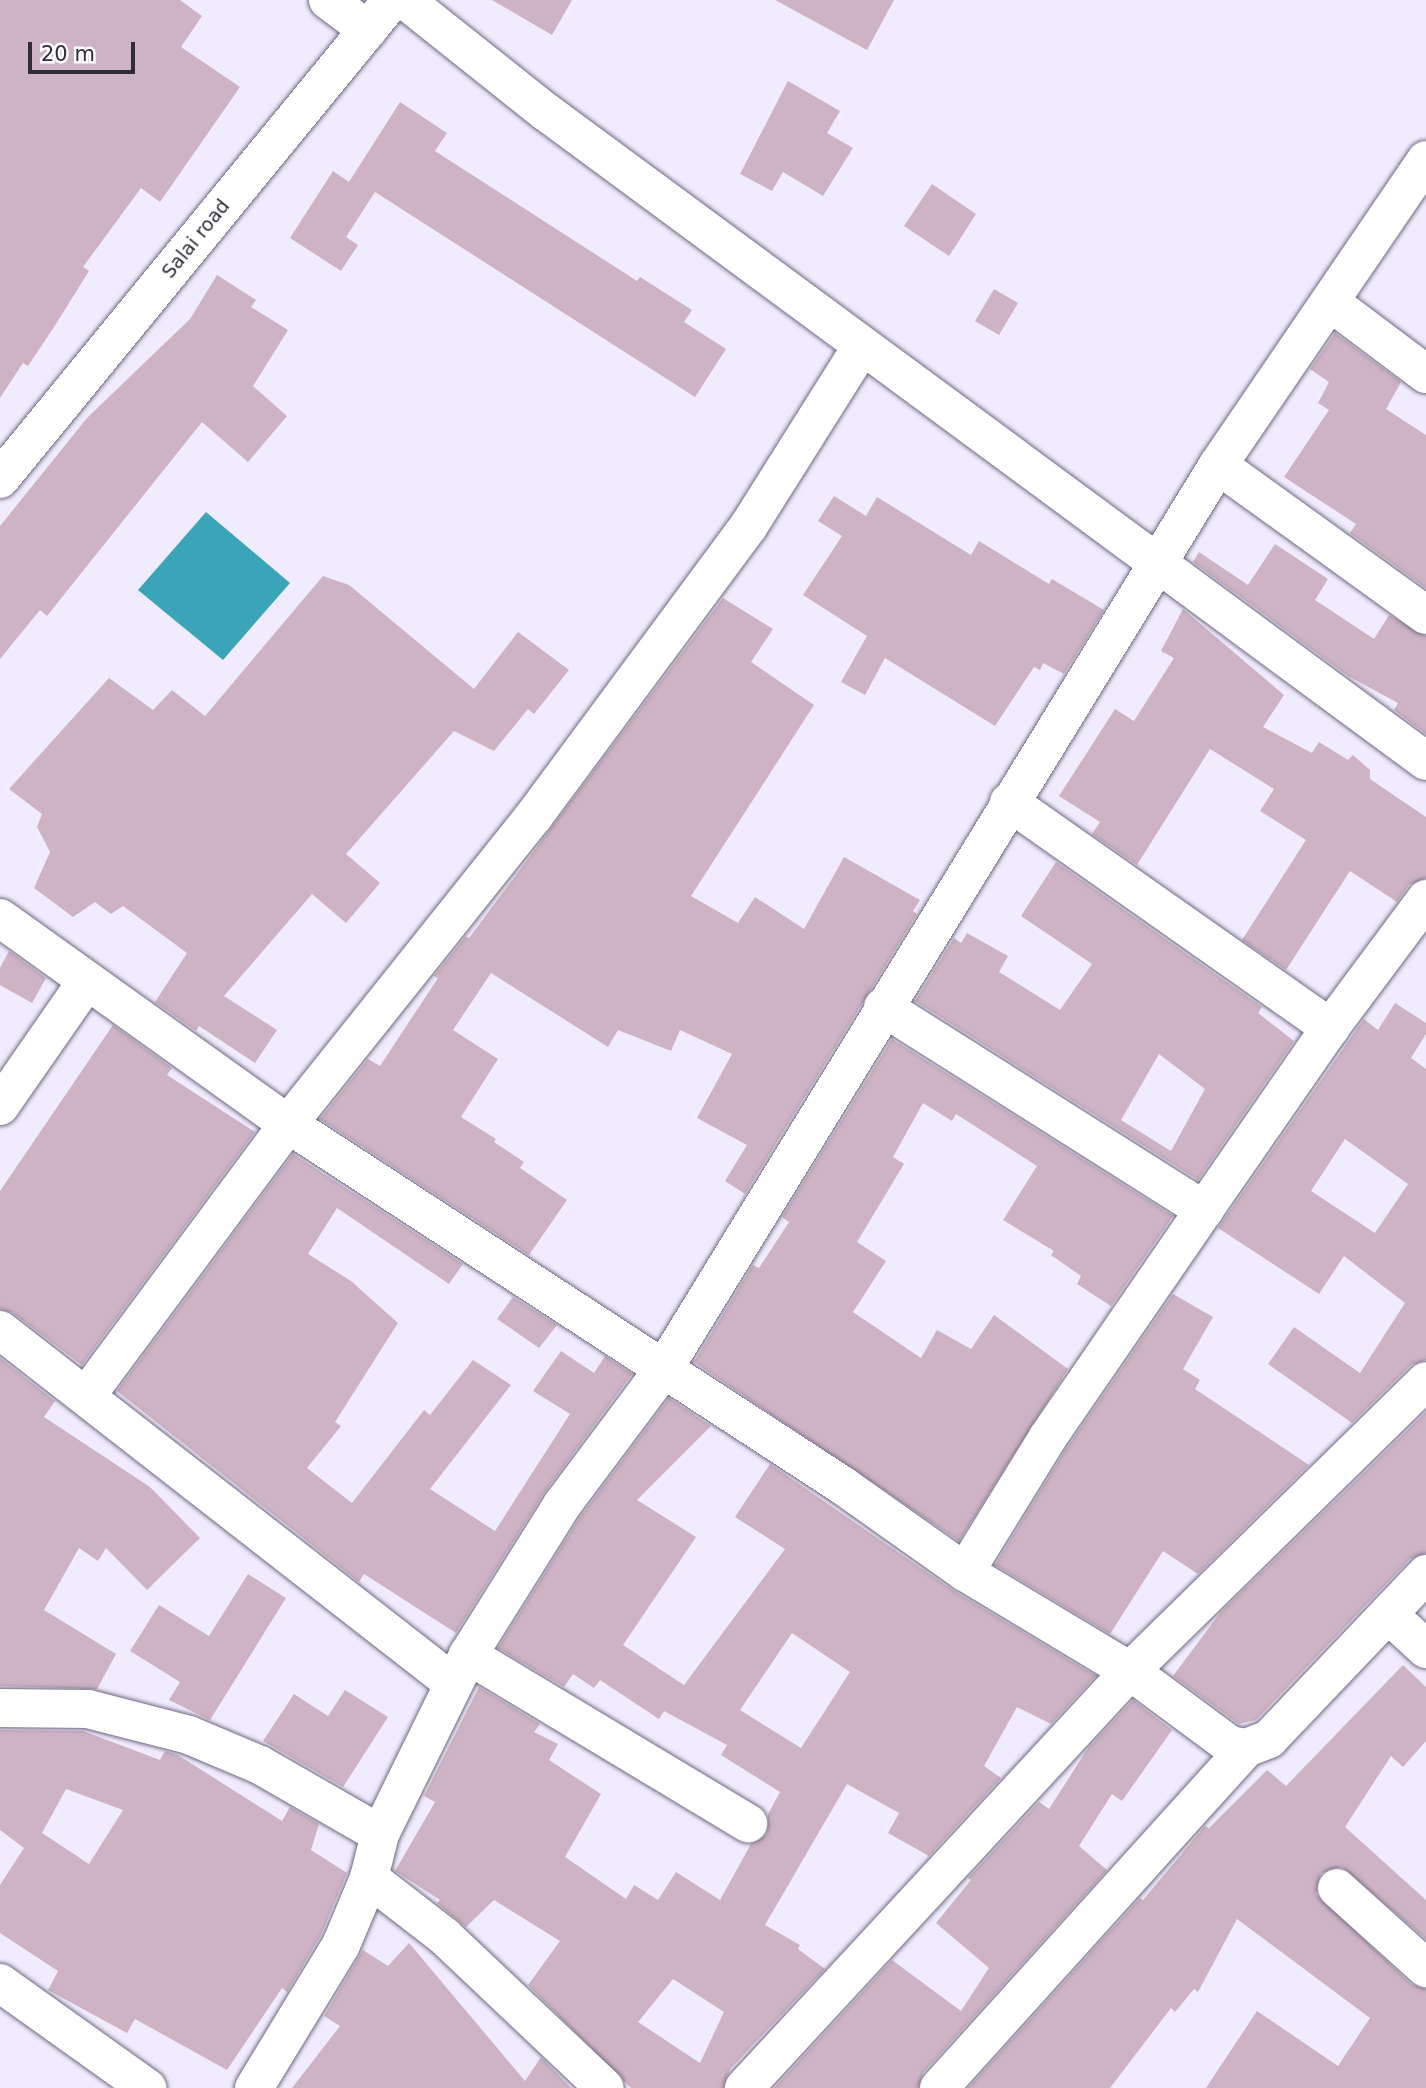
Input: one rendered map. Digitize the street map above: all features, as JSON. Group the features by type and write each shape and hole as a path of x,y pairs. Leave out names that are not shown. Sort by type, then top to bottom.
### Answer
{"street":[{"path":"328,0 368,30"},
{"name":"Salai road","path":"0,479 392,0"},
{"path":"405,0 545,112 1426,761"},
{"path":"254,2088 341,1945 369,1878 380,1835 461,1669 562,1505 663,1370 883,1007 1218,465 1426,160"},
{"path":"1329,302 1426,374"},
{"path":"88,1395 288,1124 534,816 748,527 862,346"},
{"path":"1218,465 1426,615"},
{"path":"1009,803 1330,1028"},
{"path":"965,1572 1048,1437 1330,1028 1426,900"},
{"path":"0,918 288,1124 842,1485 965,1572 1130,1671 1230,1745 1246,1748"},
{"path":"0,1107 87,981"},
{"path":"883,1007 1204,1210"},
{"path":"0,1330 461,1669 747,1824"},
{"path":"748,2087 1130,1671 1426,1381"},
{"path":"939,2088 1246,1748 1269,1739 1426,1574"},
{"path":"1388,1614 1426,1649"},
{"path":"0,1709 88,1709 189,1735 260,1765 380,1835"},
{"path":"369,1878 444,1936 605,2088"},
{"path":"1337,1888 1426,1968"},
{"path":"0,1983 147,2088"}],"water":[{"path":"206,512 290,583 223,660 138,590"}],"building":[{"path":"0,0 180,0 202,16 181,47 240,87 160,202 141,188 83,267 89,271 28,366 23,363 0,398"},
{"path":"492,0 572,0 552,35"},
{"path":"775,0 894,0 867,50"},
{"path":"788,81 840,111 827,133 853,148 823,196 783,172 772,191 740,174"},
{"path":"400,102 447,133 435,151 637,281 640,277 692,310 684,322 726,349 695,397 375,192 346,237 358,245 341,271 290,238 333,171 349,182"},
{"path":"932,184 976,214 949,256 904,226"},
{"path":"217,275 256,300 251,307 288,330 253,386 287,416 248,462 202,422 47,616 40,610 0,659 0,526 87,418 190,319"},
{"path":"994,289 1018,303 999,335 975,321"},
{"path":"1335,333 1401,382 1386,409 1426,435 1426,588 1350,533 1356,524 1284,477 1329,410 1318,403 1329,382 1310,369"},
{"path":"834,496 866,516 877,497 971,555 979,541 1049,584 1052,579 1104,610 1064,674 1043,663 1040,670 1034,667 995,726 885,658 865,695 841,682 867,636 803,595 842,536 818,521"},
{"path":"1275,544 1328,579 1315,600 1374,639 1389,615 1426,636 1426,734 1394,710 1398,703 1348,676 1193,562 1199,552 1248,585"},
{"path":"323,576 349,585 474,689 518,632 569,670 534,714 528,709 494,751 454,731 346,854 380,883 346,923 312,894 224,996 277,1030 255,1063 199,1026 196,1031 155,1002 187,953 123,906 111,914 95,902 73,917 34,888 50,852 37,827 42,814 9,789 109,678 153,710 172,690 205,716"},
{"path":"723,598 773,629 751,662 814,705 691,896 738,923 755,897 804,929 844,857 920,900 913,911 917,914 745,1194 725,1181 747,1145 697,1118 732,1054 680,1030 671,1051 618,1030 608,1047 491,973 453,1030 498,1059 461,1117 496,1139 494,1142 524,1162 520,1168 567,1200 529,1255 320,1119 368,1059 380,1066 438,978 434,976 466,936 469,938"},
{"path":"1183,609 1284,695 1263,727 1312,753 1319,742 1348,760 1353,755 1370,770 1370,779 1426,817 1426,878 1409,885 1397,902 1350,871 1286,970 1242,940 1306,840 1260,811 1274,789 1210,749 1137,865 1092,834 1100,822 1059,796 1115,709 1134,721 1174,658 1161,651"},
{"path":"1056,862 1262,1007 1258,1013 1294,1041 1198,1180 915,1001 954,938 961,943 967,933 1008,956 999,972 1060,1010 1092,964 1021,916","holes":["1159,1054 1205,1089 1171,1151 1121,1120"]},
{"path":"9,951 46,978 32,1003 0,985 0,968"},
{"path":"1395,1003 1426,1023 1426,1034 1411,1058 1426,1069 1426,1360 1411,1365 1352,1423 1268,1364 1294,1327 1360,1373 1405,1303 1344,1256 1319,1294 1218,1228 1364,1019 1378,1030","holes":["1345,1139 1408,1184 1375,1233 1311,1191"]},
{"path":"113,1025 172,1068 167,1075 255,1132 82,1365 13,1313 0,1309 0,1191"},
{"path":"892,1039 1173,1216 1111,1306 1077,1284 1081,1276 1051,1255 1054,1251 1003,1220 1037,1166 956,1114 952,1121 923,1103 893,1157 904,1164 857,1242 886,1261 853,1312 921,1358 937,1330 971,1349 994,1315 1068,1369 959,1541 694,1362 753,1265 759,1268 789,1222 782,1217"},
{"path":"293,1154 463,1264 449,1284 337,1208 308,1254 351,1281 398,1323 335,1422 341,1426 307,1468 352,1503 424,1410 430,1415 473,1360 511,1385 430,1489 495,1531 570,1414 533,1391 561,1351 594,1373 605,1356 632,1374 544,1493 456,1633 364,1574 359,1582 117,1391"},
{"path":"1173,1294 1213,1317 1183,1369 1200,1380 1195,1389 1309,1465 1198,1574 1163,1551 1110,1634 995,1565 1066,1449"},
{"path":"513,1297 557,1325 539,1348 497,1319"},
{"path":"0,1358 55,1401 44,1417 150,1487 200,1538 147,1590 106,1548 98,1561 79,1548 44,1610 116,1654 97,1689 0,1686"},
{"path":"669,1398 711,1426 637,1500 696,1537 623,1645 684,1685 785,1549 735,1517 770,1464 954,1591 1096,1676 1051,1724 1017,1707 984,1766 1001,1778 929,1856 888,1833 899,1813 847,1784 765,1925 800,1945 798,1949 825,1969 730,2069 723,2088 631,2088 528,1985 560,1941 494,1900 466,1927 437,1903 440,1900 395,1871 435,1802 424,1796 479,1687 540,1724 534,1732 558,1744 549,1760 601,1794 565,1857 626,1899 634,1885 658,1900 676,1872 720,1900 751,1844 767,1834 768,1814 780,1792 721,1755 727,1745 664,1711 659,1719 600,1680 594,1688 573,1674 564,1687 498,1648 580,1517","holes":["792,1633 850,1672 801,1748 740,1710","673,1979 724,2012 700,2063 638,2022"]},
{"path":"1426,1412 1426,1553 1410,1559 1256,1720 1239,1724 1173,1676 1220,1613"},
{"path":"248,1574 286,1598 210,1720 169,1700 180,1682 130,1651 159,1605 209,1636"},
{"path":"1403,1665 1426,1687 1426,1741 1403,1767 1391,1756 1345,1827 1426,1900 1426,1939 1342,1867 1321,1873 1316,1894 1411,1984 1426,1989 1426,2088 1206,2088 1257,2011 1338,2066 1370,2018 1237,1919 1198,1992 1194,1989 1175,2012 1171,2008 1110,2088 968,2088 1140,1898 1143,1900 1205,1826 1209,1828 1267,1770 1286,1786"},
{"path":"345,1690 388,1717 343,1787 263,1741 294,1694 328,1716"},
{"path":"1133,1700 1172,1730 1122,1801 1112,1794 1079,1846 1107,1870 923,2073 918,2088 774,2088 892,1960 961,2011 989,1968 936,1923 971,1880 968,1878 1039,1802 1049,1809 1088,1748"},
{"path":"0,1730 83,1731 160,1760 165,1751 178,1755 282,1821 290,1807 319,1824 311,1850 347,1873 321,1935 287,1992 282,1988 227,2070 135,2019 127,2033 48,1990 58,1971 0,1933 0,1885 24,1848 0,1830","holes":["66,1789 123,1810 89,1864 42,1833"]},
{"path":"409,1943 525,2081 541,2057 571,2088 292,2088 340,2026 324,2016 363,1950 388,1966"}]}
